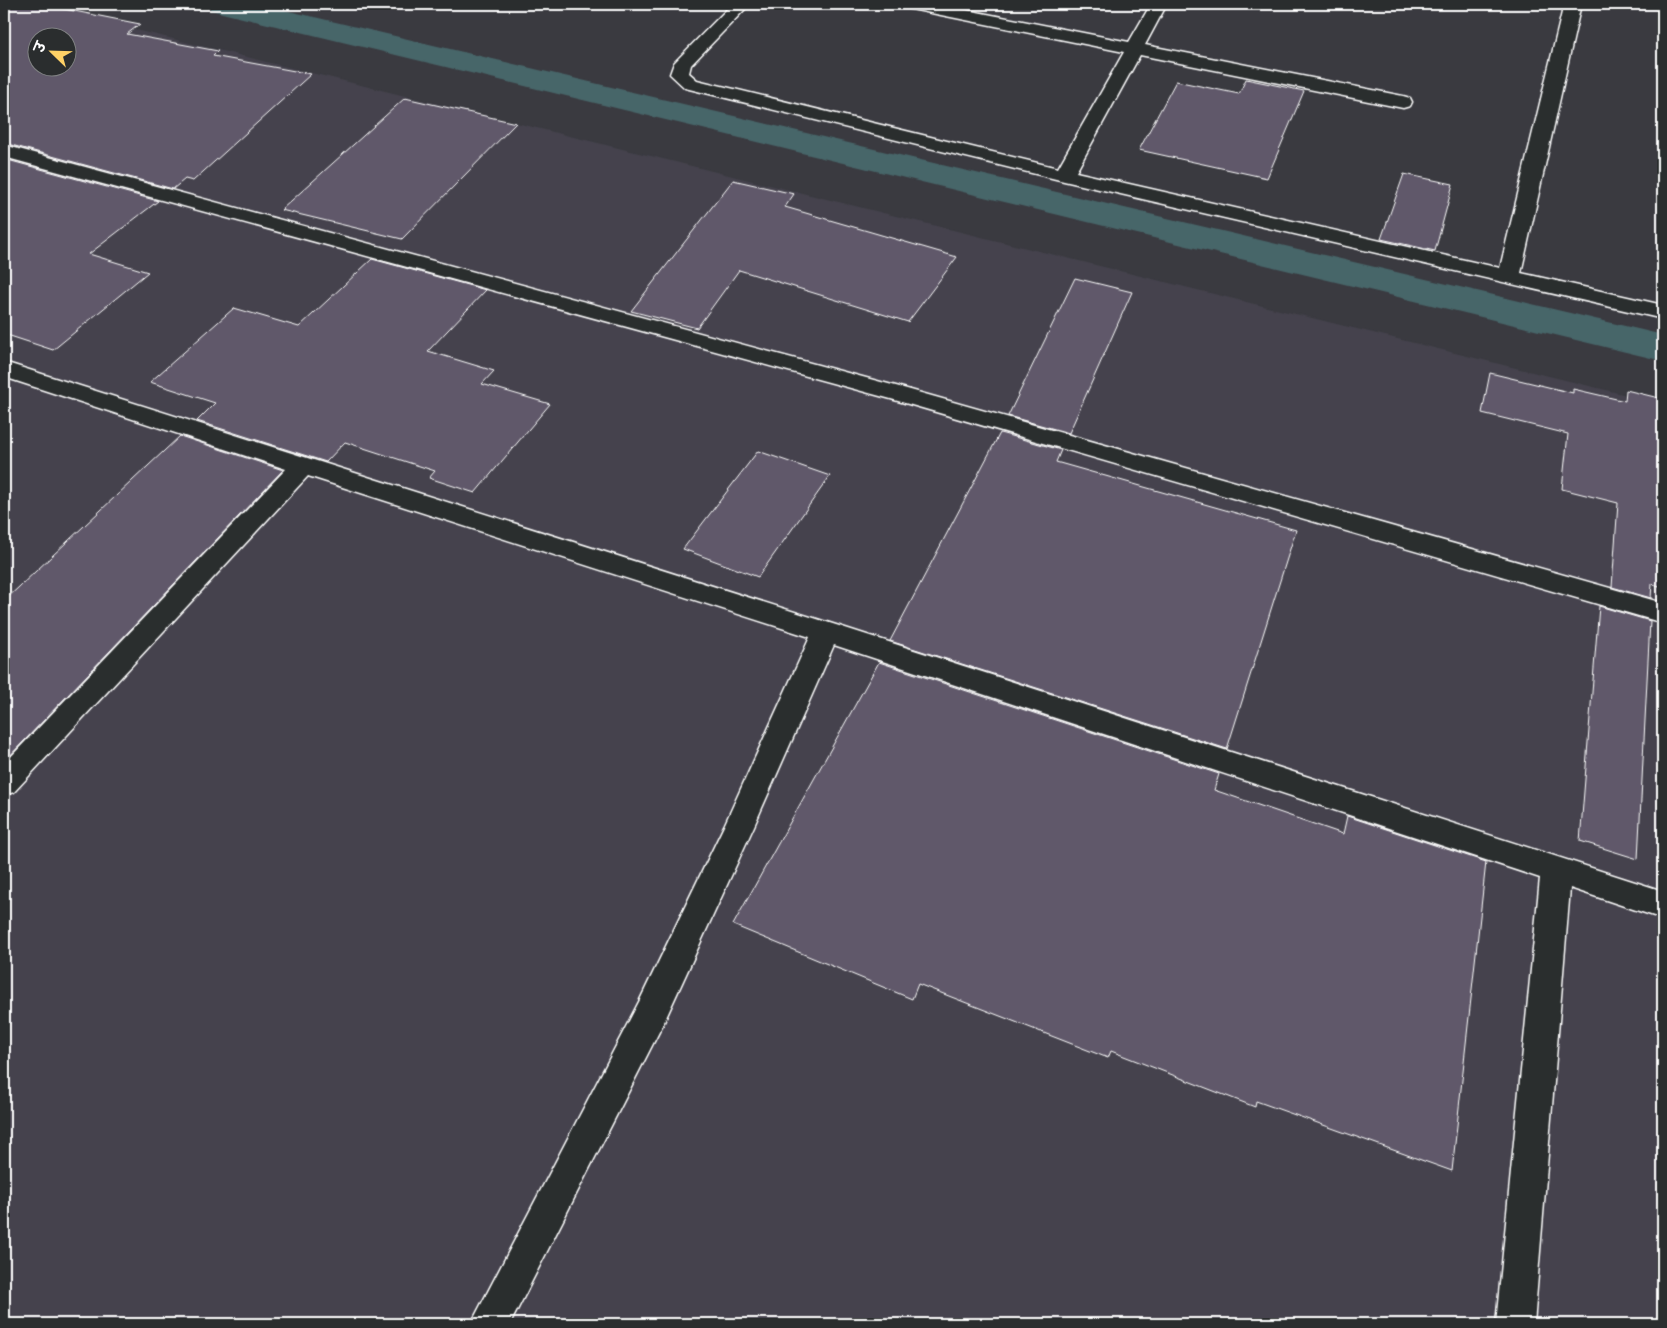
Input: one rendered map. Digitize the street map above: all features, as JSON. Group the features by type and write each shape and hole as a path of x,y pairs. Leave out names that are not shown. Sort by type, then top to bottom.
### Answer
{"street":[{"path":"742,4 683,63 679,74 691,84 1064,174 1663,312"},
{"path":"911,4 1404,102"},
{"path":"981,19 992,4"},
{"path":"1064,174 1159,4"},
{"path":"1508,277 1573,4"},
{"path":"4,151 899,394 1663,613"},
{"path":"4,369 85,397 826,632 1663,905"},
{"path":"4,783 304,465"},
{"path":"490,1324 652,1012 739,826 826,632"},
{"path":"1514,1324 1556,870"}],"shaded area":[{"path":"4,4 30,4 1663,404 1663,1324 4,1324"}],"building":[{"path":"4,4 39,4 140,24 127,34 218,51 213,56 311,74 193,181 185,179 173,189 4,143"},
{"path":"1246,79 1304,91 1267,178 1139,150 1176,81 1239,94"},
{"path":"405,98 516,123 402,239 281,210"},
{"path":"4,159 158,201 89,254 148,272 53,350 4,334"},
{"path":"1404,174 1453,184 1435,251 1381,239"},
{"path":"733,180 794,194 785,207 957,257 908,322 739,270 697,328 631,311"},
{"path":"372,259 486,290 428,351 494,371 482,384 550,404 475,493 429,478 435,471 345,442 326,462 197,421 215,403 150,382 234,308 299,327"},
{"path":"1075,278 1132,292 1069,433 1008,416"},
{"path":"1490,373 1573,393 1573,389 1625,401 1626,390 1663,399 1663,587 1652,584 1651,598 1612,587 1618,503 1562,489 1568,434 1482,413"},
{"path":"1000,433 1061,450 1056,462 1296,530 1227,749 890,641"},
{"path":"180,436 283,470 4,762 4,601"},
{"path":"758,451 830,476 758,577 683,549"},
{"path":"1599,606 1650,621 1638,859 1580,841"},
{"path":"879,662 1219,774 1214,790 1343,834 1347,816 1486,862 1452,1171 1256,1101 1255,1107 1111,1051 1108,1058 918,984 912,999 733,925"}],"waterway":[{"path":"222,4 1663,348"}]}
